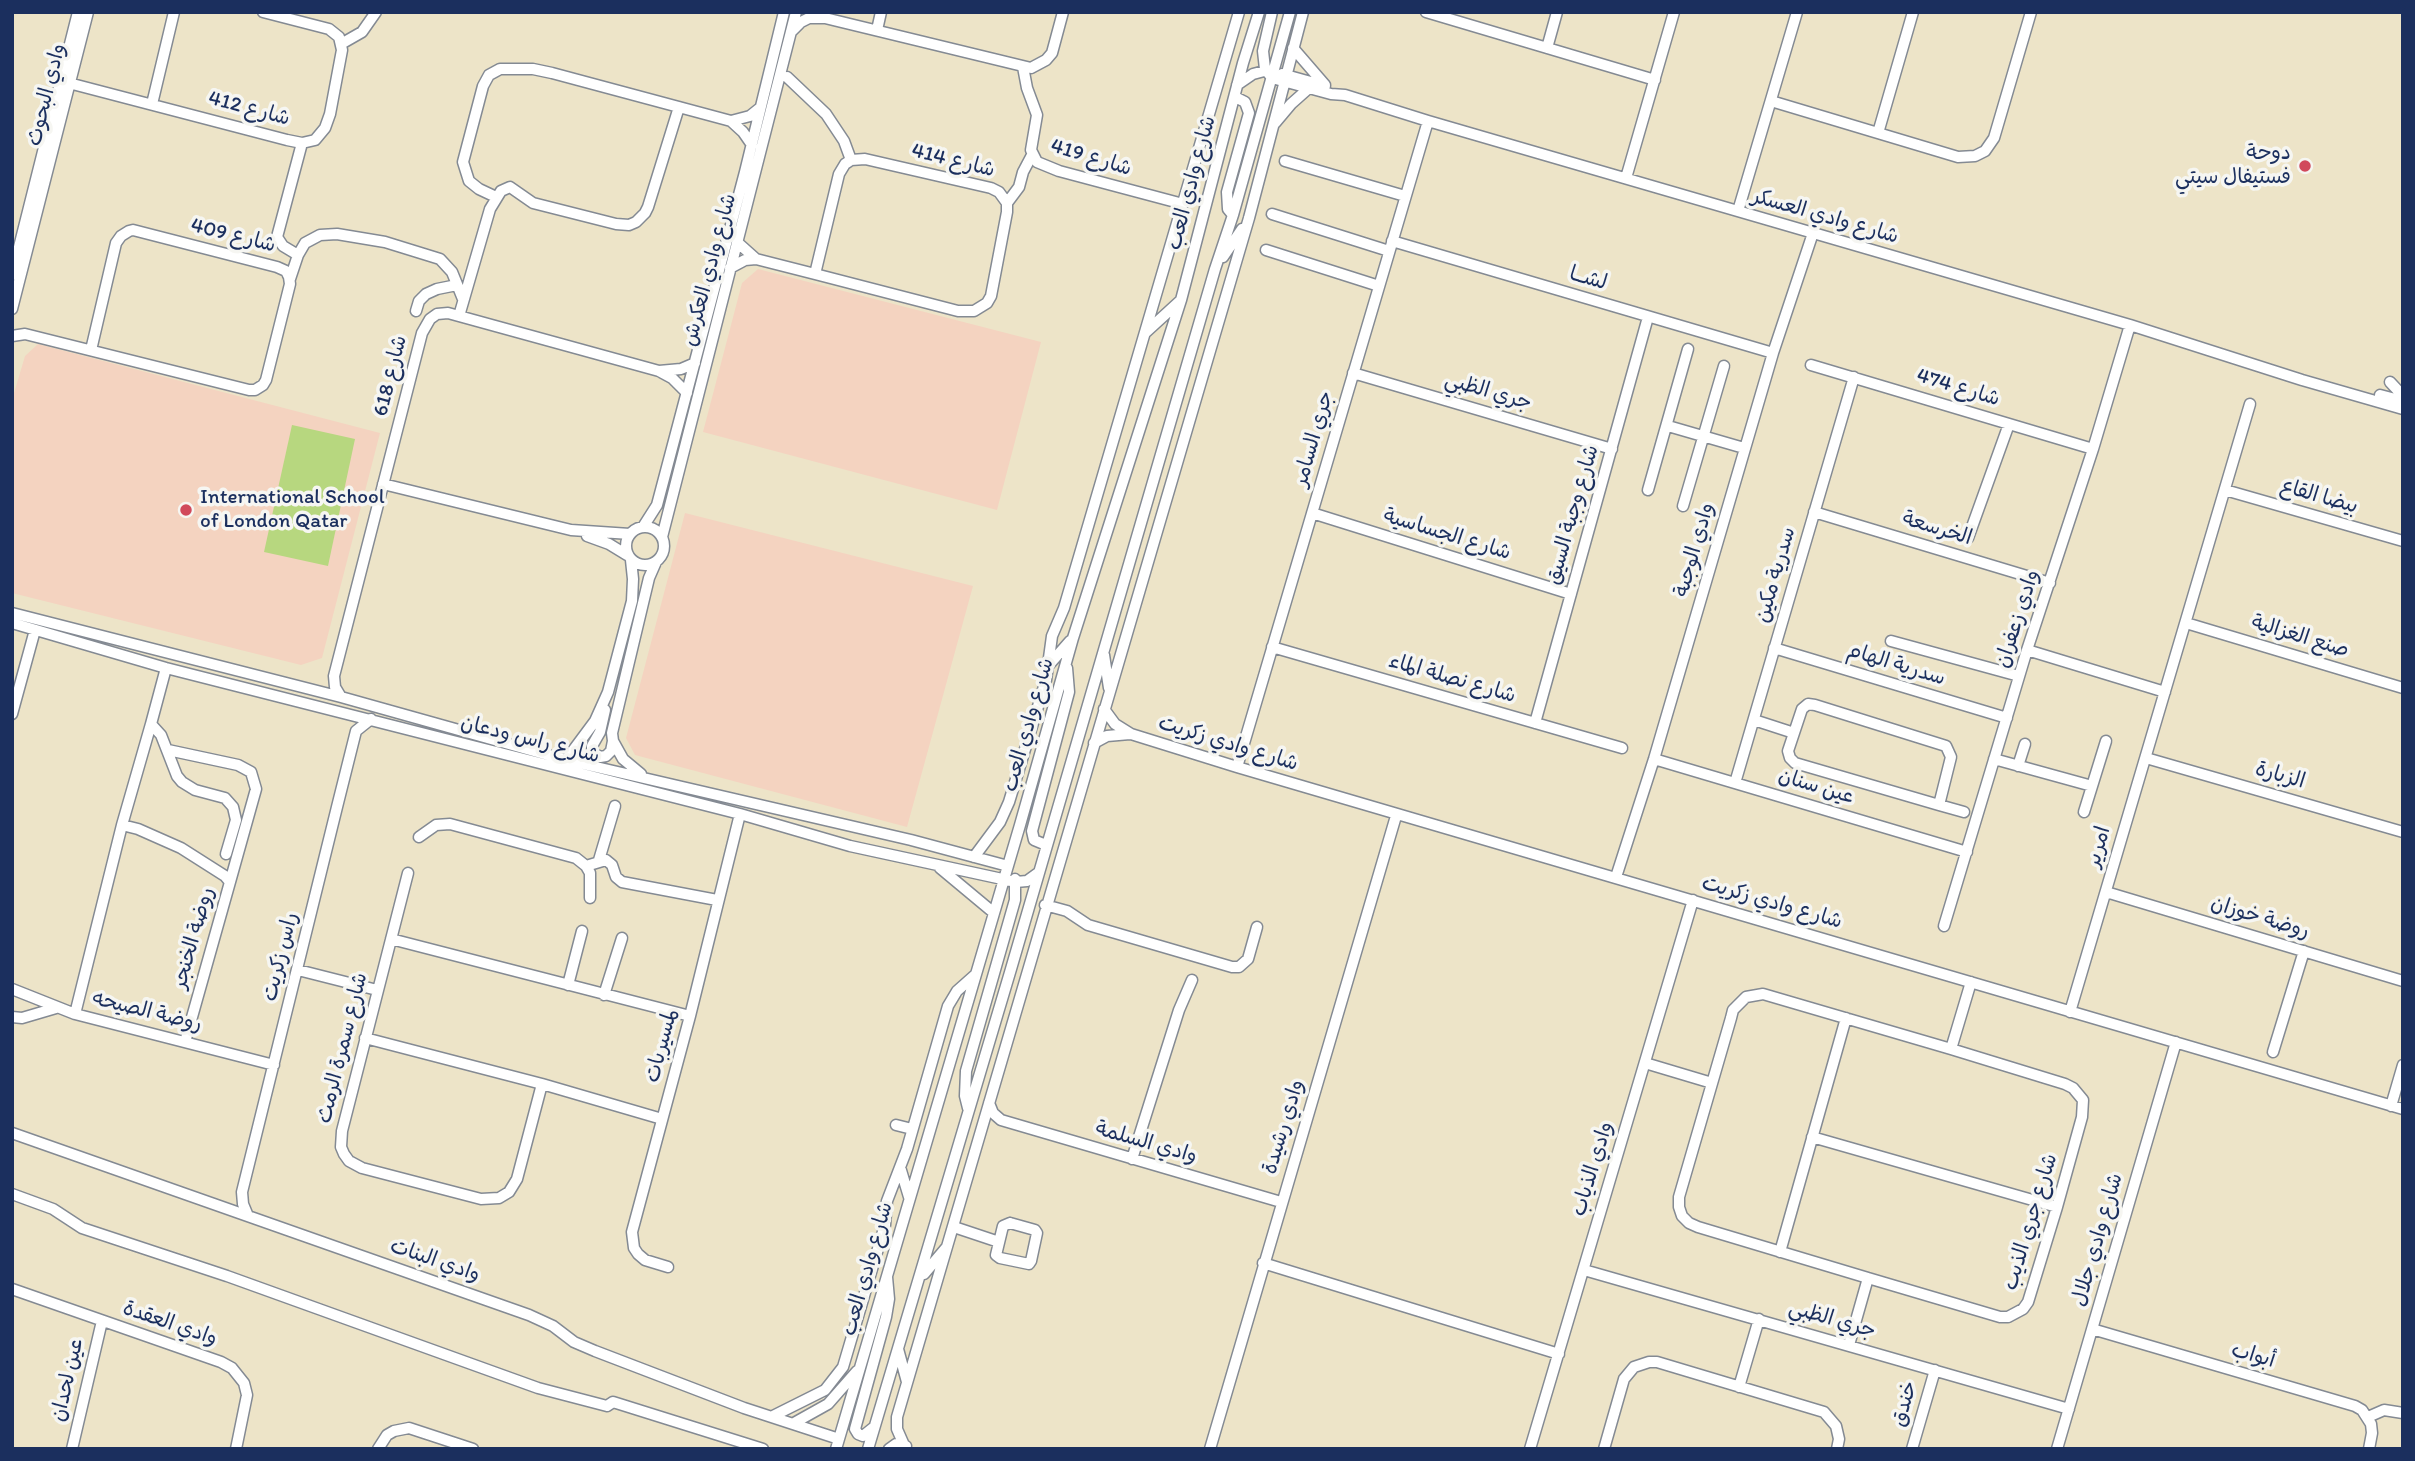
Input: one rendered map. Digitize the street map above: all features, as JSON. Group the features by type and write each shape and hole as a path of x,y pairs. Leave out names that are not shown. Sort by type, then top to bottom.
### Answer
{"street":[{"name":"وادي البحوث","path":"65,82 78,12"},
{"name":"وادي البحوث","path":"12,309 17,264 65,82 88,12"},
{"path":"152,104 174,12"},
{"path":"264,12 329,29 339,37 341,44 362,32 376,12"},
{"name":"شارع وادي العكرش","path":"643,527 657,505 752,145 784,12"},
{"name":"شارع وادي العكرش","path":"662,537 796,12"},
{"path":"820,12 833,20"},
{"path":"877,30 881,12"},
{"path":"790,34 808,18 833,20 1023,68 1039,65 1052,53 1063,12"},
{"name":"شارع وادي العب","path":"974,857 1000,822 1012,792 1046,680 1052,636 1064,608 1239,12"},
{"name":"شارع وادي العب","path":"840,1446 887,1273 1073,638 1181,300 1237,85 1259,12"},
{"path":"1270,73 1264,42 1272,12"},
{"path":"868,1449 1233,215 1270,73 1290,12"},
{"path":"906,1447 898,1435 896,1423 1045,905 1249,218 1303,12"},
{"path":"1547,48 1557,12"},
{"path":"1626,178 1674,12"},
{"path":"1738,211 1797,12"},
{"path":"1878,133 1913,12"},
{"path":"1771,101 1958,157 1975,156 1985,150 1994,138 2031,12"},
{"path":"1432,13 1654,80"},
{"name":"شارع 412","path":"65,82 302,143 315,140 325,128 330,114 341,44"},
{"path":"1293,48 1325,86"},
{"name":"شارع 419","path":"1023,68 1037,115 1032,155 1041,165 1183,204"},
{"path":"496,197 473,185 464,169 483,86 489,75 500,69 533,69 731,121 752,145"},
{"path":"1237,85 1253,74 1270,73"},
{"name":"شارع وادي العسكر","path":"1270,73 1309,88 1345,95 2130,325 2403,409"},
{"path":"787,78 826,114 844,141 851,160 839,174 815,274"},
{"name":"شارع وادي العسكر","path":"1285,78 1325,86 1345,95"},
{"path":"1271,129 1291,104 1309,88"},
{"path":"1233,215 1228,209 1227,191 1249,113 1245,102 1235,97"},
{"path":"458,316 490,209 501,191 510,187 533,203 622,226 636,222 648,207 679,107"},
{"path":"731,121 750,116 761,108"},
{"name":"جري السامر","path":"1237,767 1428,121"},
{"path":"298,254 282,246 277,237 302,143"},
{"path":"1007,203 1019,187 1032,155"},
{"name":"شارع 414","path":"737,242 756,259 958,311 981,308 991,296 1007,212 1007,203 999,192 865,159 851,160"},
{"path":"1285,161 1405,196"},
{"name":"لشــا","path":"1272,214 1773,353"},
{"path":"1215,270 1249,218"},
{"name":"شارع 409","path":"12,335 24,334 249,390 258,389 266,380 290,279 286,271 280,268 129,231 116,243 92,350"},
{"name":"وادي الوجبة","path":"1616,877 1654,759 1773,353 1813,233"},
{"path":"290,279 298,254 312,238 328,234 385,242 440,259 449,267 463,300"},
{"path":"1266,250 1379,285"},
{"path":"730,268 756,259"},
{"path":"416,311 426,294 457,285"},
{"path":"1145,333 1181,300"},
{"name":"شارع 618","path":"334,676 424,328 437,314 448,313 659,371 687,393"},
{"name":"شارع وجبة السيق","path":"1535,723 1648,317"},
{"path":"13,323 24,334"},
{"name":"وادي زعفران","path":"1944,926 2026,650 2093,449 2130,325"},
{"path":"1648,489 1688,349"},
{"name":"شارع 618","path":"659,371 681,369 695,362"},
{"name":"شارع 474","path":"1811,365 2093,449"},
{"path":"1683,506 1724,366"},
{"name":"جري الظبي","path":"1353,373 1612,449"},
{"name":"شارع وادي العسكر","path":"2294,376 2403,401"},
{"name":"سدرية مكين","path":"1735,783 1854,377"},
{"path":"2390,382 2403,396"},
{"name":"امرير","path":"2070,1012 2250,404"},
{"path":"1968,538 2009,424"},
{"path":"1668,426 1744,448"},
{"path":"383,484 571,530 609,544 646,565 656,562"},
{"name":"بيضا القاع","path":"2225,490 2403,541"},
{"name":"الخرسعة","path":"1814,512 2050,583"},
{"name":"شارع الجساسية","path":"1312,513 1571,594"},
{"path":"571,530 630,534 643,527 654,530 662,537 664,548 649,578 613,722 611,751 606,756 597,756 592,746 600,732 632,601 633,579 626,543 630,534"},
{"name":"شارع راس ودعان","path":"12,613 319,691 566,760 911,840 1008,866"},
{"name":"شارع راس ودعان","path":"12,623 166,668 740,814 828,840 1016,882"},
{"name":"صنع الغزالية","path":"2186,623 2403,688"},
{"path":"12,713 35,630"},
{"path":"1048,666 1073,638"},
{"path":"1891,640 2019,676"},
{"name":"شارع نصلة الماء","path":"1272,647 1622,748"},
{"name":"سدرية الهام","path":"1774,648 2007,718"},
{"path":"2026,650 2165,692"},
{"path":"1103,652 1110,692"},
{"path":"1046,845 1034,840 1032,831 1069,692 1066,664"},
{"path":"75,1014 122,825 166,668"},
{"path":"319,691 327,686 334,676"},
{"path":"334,676 335,687 341,697"},
{"path":"566,760 595,721 608,692"},
{"path":"1939,805 1951,757 1949,749 1943,744 1811,704 1802,709 1789,754 1795,763 1939,805 1964,812"},
{"name":"شارع وادي زكريت","path":"1104,709 1115,724 1131,734 1396,816 1616,877 2403,1109"},
{"path":"348,713 356,731 371,719"},
{"path":"1754,720 1794,733"},
{"path":"151,724 161,735 177,776 182,782 195,790 225,798 233,807 236,820 226,854"},
{"name":"راس زكريت","path":"248,1216 242,1192 356,731"},
{"name":"شارع وادي زكريت","path":"1094,743 1115,734 1131,734"},
{"path":"613,741 629,765 651,780"},
{"path":"2084,811 2106,741"},
{"path":"2018,766 2025,744"},
{"path":"168,750 238,765 251,772 256,789 230,883"},
{"path":"1063,788 1090,757"},
{"name":"الزبارة","path":"2146,758 2403,832"},
{"name":"عين سنان","path":"1654,759 1967,852"},
{"path":"1994,759 2092,786"},
{"path":"1012,792 1020,825"},
{"path":"599,860 615,806"},
{"name":"لمسيربات","path":"668,1267 645,1260 638,1254 632,1240 740,814"},
{"name":"وادي رشيدة","path":"1210,1449 1396,816"},
{"path":"419,837 436,825 450,824 569,856 586,866 592,880 590,898"},
{"name":"روضة الخنجر","path":"122,825 181,848 225,876 230,883 185,1042"},
{"path":"586,866 599,860 609,862 616,877 622,882 717,900"},
{"path":"934,864 965,886 994,913"},
{"path":"968,1109 965,1096 966,1071 1015,900 1016,882 1008,866"},
{"name":"شارع سمرة الرمث","path":"408,873 340,1139 344,1154 362,1168 481,1199 499,1198 515,1184 542,1084"},
{"path":"1016,882 1027,881 1038,873"},
{"name":"روضة خوزان","path":"2106,892 2403,981"},
{"name":"وادي الذياب","path":"1530,1449 1693,900"},
{"path":"1045,905 1067,911 1088,925 1232,967 1239,967 1248,959 1257,927"},
{"path":"568,985 582,931"},
{"path":"604,995 622,938"},
{"path":"391,940 690,1016"},
{"path":"2273,1052 2304,951"},
{"path":"1011,969 1019,996"},
{"path":"298,970 377,990"},
{"path":"773,1416 825,1390 843,1367 884,1225 887,1201 951,1000 957,990 975,974"},
{"path":"1132,1158 1179,1010 1192,980"},
{"path":"1645,1063 1712,1083 1733,1010 1746,998 1763,994 1951,1049 1971,982"},
{"name":"روضة الصيحه","path":"12,989 75,1014 274,1065"},
{"path":"12,1017 22,1018 57,1008"},
{"path":"1780,1252 1846,1018"},
{"path":"365,1038 542,1084 662,1119"},
{"name":"شارع وادي جلال","path":"2057,1449 2176,1042"},
{"name":"شارع جري الذيب","path":"1712,1083 1679,1197 1682,1216 1689,1223 2000,1317 2016,1314 2028,1302 2084,1109 2079,1093 2065,1084 1951,1049"},
{"path":"2391,1106 2403,1065"},
{"path":"981,1130 1001,1120 993,1113 989,1103"},
{"name":"وادي السلمة","path":"1001,1120 1281,1202"},
{"path":"895,1125 912,1129"},
{"name":"وادي البنات","path":"12,1133 529,1315 595,1351 744,1408 794,1423 840,1446"},
{"path":"1812,1137 2057,1207"},
{"path":"900,1167 909,1198"},
{"path":"223,1207 242,1192"},
{"path":"12,1194 53,1209 82,1228 227,1276 538,1388 607,1406 613,1402 763,1449"},
{"path":"1008,1223 1035,1230 1038,1235 1031,1261 1027,1265 998,1257 996,1253 999,1241 1003,1226 1008,1223"},
{"path":"954,1227 999,1241"},
{"path":"919,1280 947,1247"},
{"path":"1263,1263 1559,1354"},
{"name":"جري الظبي","path":"1584,1270 2069,1409"},
{"path":"875,1425 866,1435 856,1432 855,1426 886,1317 889,1290 887,1273"},
{"path":"1849,1345 1868,1278"},
{"name":"وادي العقدة","path":"12,1289 221,1362 237,1373 244,1383 247,1395 236,1449"},
{"path":"1739,1387 1759,1320"},
{"name":"عين لحدان","path":"72,1449 102,1321"},
{"name":"أبواب","path":"2092,1329 2347,1404 2362,1410 2368,1417"},
{"path":"898,1348 908,1382"},
{"path":"1604,1449 1624,1379 1634,1367 1642,1363 1657,1362 1824,1412 1836,1426 1839,1439 1837,1449"},
{"path":"794,1423 828,1404 860,1368"},
{"name":"خندق","path":"1912,1449 1935,1370"},
{"path":"2369,1449 2372,1433 2368,1417 2384,1410 2403,1413"},
{"path":"378,1449 394,1431 409,1428 473,1449"},
{"path":"889,1449 896,1444 906,1447"}],"shaded area":[{"path":"758,269 1041,342 997,510 703,432 742,283"},
{"name":"International School of London Qatar","path":"38,344 380,433 322,658 301,665 12,593 12,400 25,356"},
{"path":"685,513 973,586 907,827 635,755 626,738"}],"green space":[{"path":"292,425 355,439 328,566 264,552"}],"place":[{"name":"دوحة فستيفال سيتي","path":"2305,166"},
{"name":"International School of London Qatar","path":"186,510"}]}
